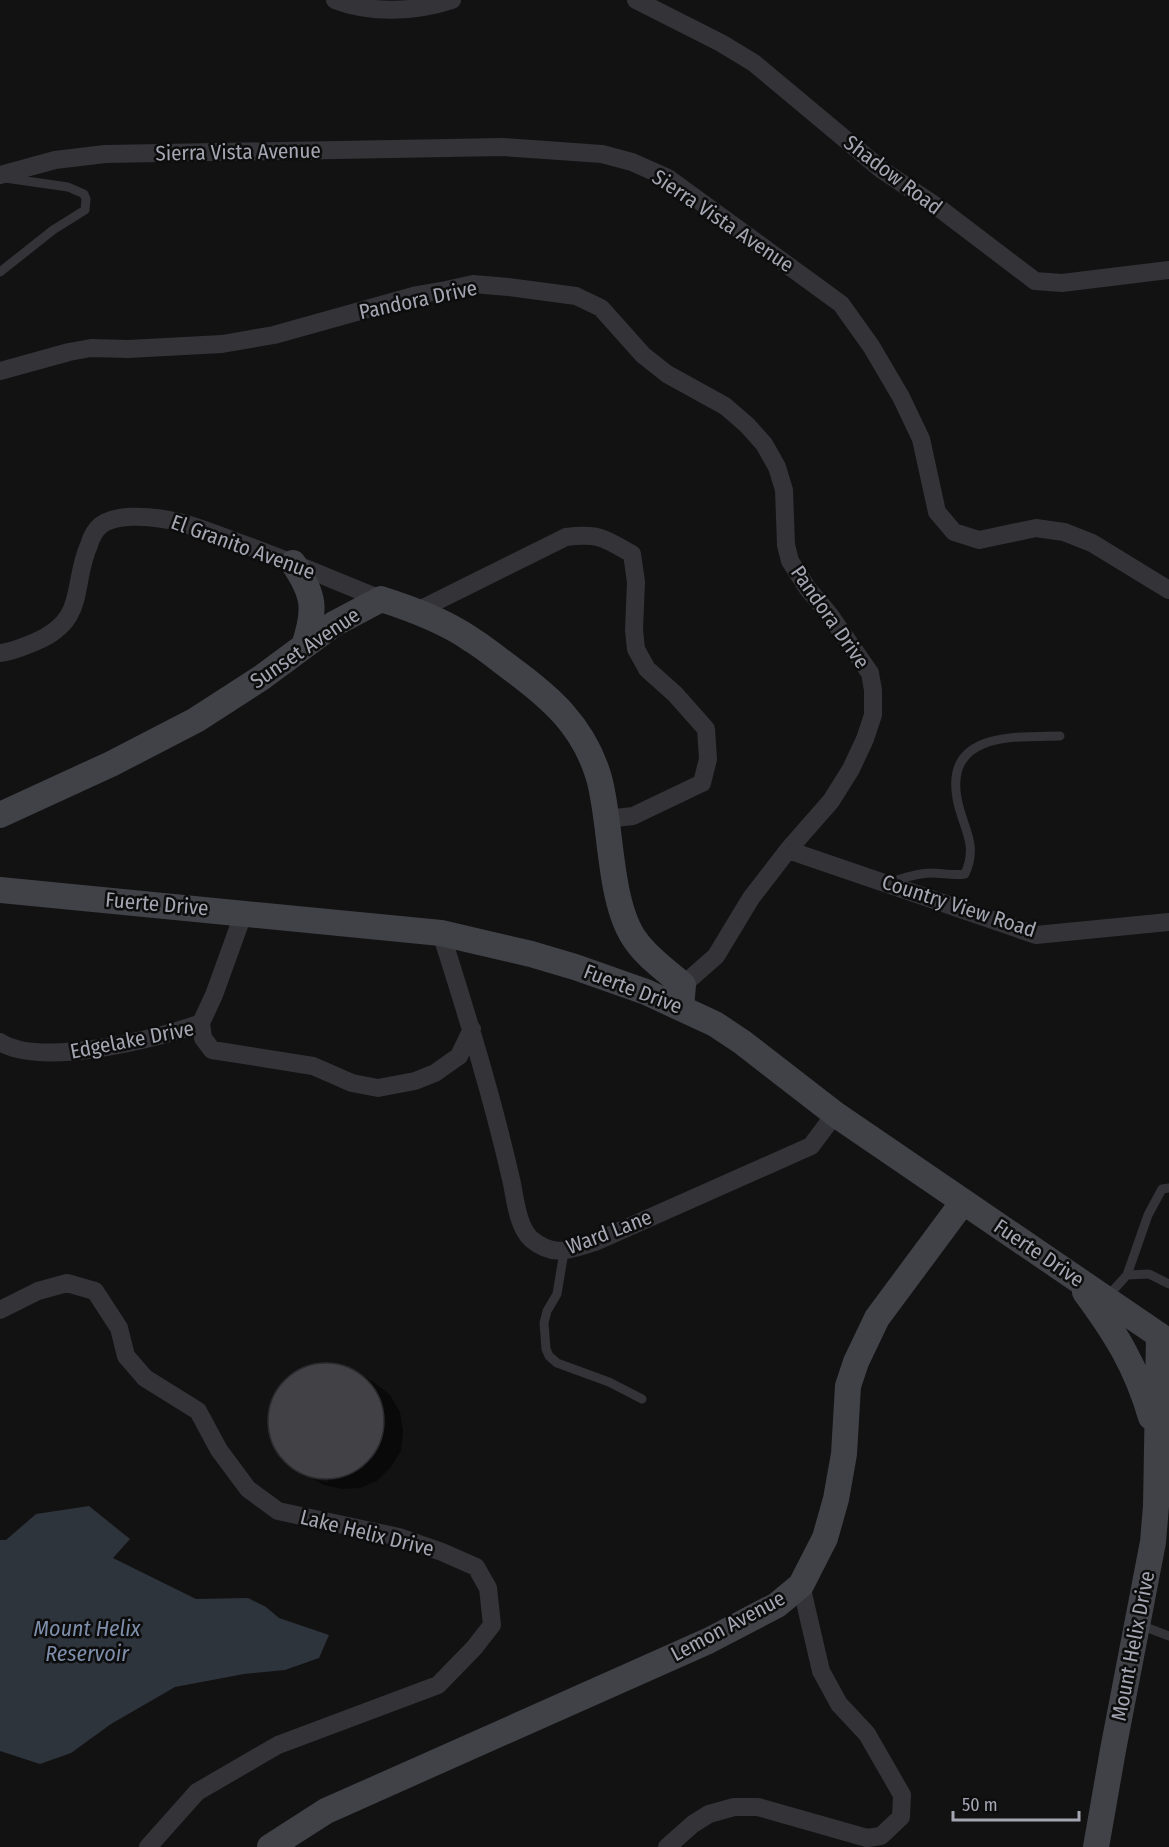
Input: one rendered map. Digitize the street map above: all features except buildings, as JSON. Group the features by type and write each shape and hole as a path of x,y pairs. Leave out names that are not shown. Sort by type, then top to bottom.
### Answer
{"main road":[{"path":"293,563 305,581 312,599 312,623 304,646"},
{"name":"Sunset Avenue","path":"0,815 111,764 196,720 261,678 334,624 381,599 417,611 471,639 532,683 560,708 577,731 590,755 604,797 617,887 625,920 636,941 682,996"},
{"name":"Fuerte Drive","path":"0,890 441,933 509,948 682,996 715,1024 742,1042 835,1114 1164,1339"},
{"name":"Lemon Avenue","path":"270,1847 326,1811 708,1641 777,1605 801,1585 825,1538 836,1498 844,1454 848,1386 856,1362 877,1318 963,1202"},
{"path":"1074,1277 1116,1335 1133,1366 1157,1438"},
{"name":"Mount Helix Drive","path":"1096,1847 1138,1620 1158,1529 1157,1438 1164,1339"},
{"path":"1157,1438 1169,1408"}],"street":[{"path":"335,0 370,9 408,10 452,0"},
{"name":"Shadow Road","path":"636,0 721,43 754,63 882,170 939,208 1035,281 1062,283 1169,270"},
{"name":"Sierra Vista Avenue","path":"0,176 55,160 117,154 503,147 602,154 632,162 668,178 841,304 871,346 901,396 921,439 937,512 954,532 979,540 1036,528 1064,532 1092,543 1169,590"},
{"name":"Pandora Drive","path":"0,371 91,348 232,342 295,329 417,295 473,284 576,296 601,308 643,355 667,374 725,406 747,425 764,444 777,467 784,490 786,544 790,561 870,673 873,715 866,739 831,801 788,850 752,898 716,956 682,996"},
{"name":"El Granito Avenue","path":"0,653 41,640 54,632 74,608 85,553 93,535 101,525 133,517 147,517 191,525 381,599"},
{"path":"417,611 566,537 587,534 602,537 632,554 636,582 634,630 636,649 647,669 675,694 706,729 708,759 702,783 633,816 606,819"},
{"name":"Country View Road","path":"788,850 1036,934 1169,922"},
{"path":"201,1023 214,995 244,912"},
{"name":"Ward Lane","path":"441,933 497,1117 521,1221 530,1238 553,1252 564,1252 595,1242 811,1146 835,1114"},
{"name":"Edgelake Drive","path":"0,1042 37,1052 57,1054 135,1042 201,1023 203,1038 212,1050 313,1066 352,1083 378,1088 415,1081 435,1073 459,1056 472,1029"},
{"name":"Lake Helix Drive","path":"0,1310 38,1292 67,1283 95,1291 119,1328 126,1356 146,1378 198,1411 219,1450 248,1489 278,1511 399,1537 442,1552 476,1567 488,1588 492,1625 474,1648 438,1685 278,1745 197,1792 148,1847"},
{"path":"667,1847 693,1824 709,1814 734,1807 758,1808 867,1838 881,1836 901,1817 902,1795 867,1734 838,1704 821,1671 801,1585"}],"lane":[{"path":"0,176 68,187 84,194 86,199 85,210 53,230 0,272"},
{"path":"889,883 914,875 930,873 953,876 965,874 970,863 972,845 957,798 956,782 959,767 968,753 979,745 1004,737 1060,736"},
{"path":"1105,1298 1127,1275 1148,1215 1162,1189 1169,1188"},
{"path":"564,1252 557,1294 547,1311 544,1323 546,1349 549,1356 557,1363 609,1382 642,1399"},
{"path":"1127,1275 1149,1274 1169,1284"},
{"path":"1138,1620 1148,1628 1169,1636"}],"water":[{"name":"Mount Helix Reservoir","path":"89,1506 130,1539 113,1558 196,1599 248,1598 266,1607 279,1618 329,1635 319,1658 285,1670 244,1674 175,1687 111,1724 71,1753 40,1764 0,1751 0,1540 6,1540 36,1514"}]}
